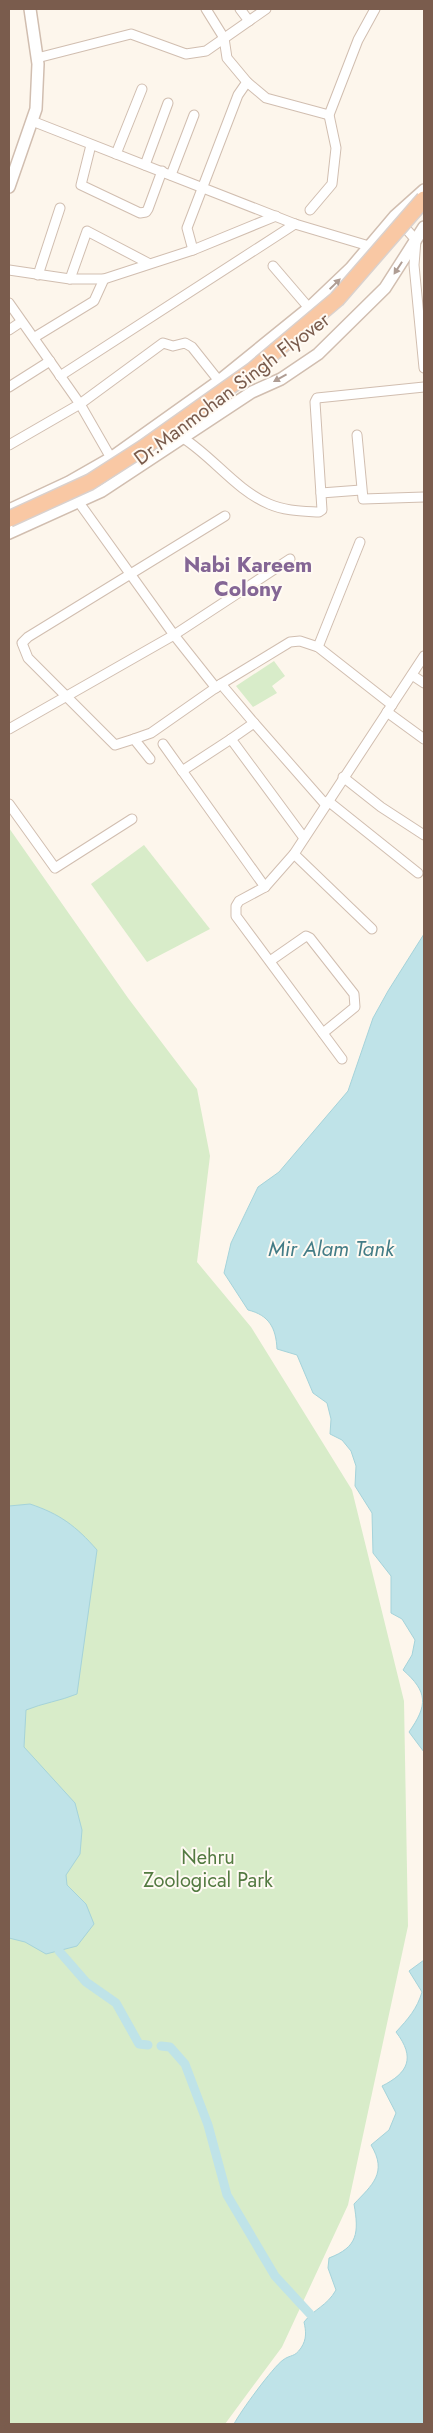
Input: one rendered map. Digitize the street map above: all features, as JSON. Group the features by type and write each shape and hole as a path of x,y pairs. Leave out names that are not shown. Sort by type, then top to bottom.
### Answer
{"highway":[{"name":"Dr.Manmohan Singh Flyover","path":"9,519 90,482 143,448 253,370 337,298 424,199"},
{"name":"Dr.Manmohan Singh Flyover","path":"9,527 52,509 112,477 204,416 337,312 386,257 424,210"}],"street":[{"path":"9,186 36,109 37,58 30,9"},
{"path":"206,9 224,38 227,58 247,82 266,98 329,115"},
{"path":"240,9 248,21"},
{"path":"37,58 131,34 186,54 206,51 266,9"},
{"path":"310,210 332,184 336,148 329,115 358,40 375,9"},
{"path":"193,250 187,228 238,95 247,82"},
{"path":"116,154 142,90"},
{"path":"145,165 168,103"},
{"path":"90,145 81,184 140,213 146,212 194,115"},
{"path":"32,121 295,224 369,246"},
{"path":"9,510 69,482 111,458 219,381 309,308 351,268 395,216 424,190"},
{"path":"38,275 60,208"},
{"path":"9,270 70,279 104,279 148,263 193,250 276,216"},
{"path":"395,216 416,240 414,265 421,313 424,368"},
{"path":"60,376 295,224"},
{"path":"9,533 78,503 102,490 252,392 281,379 318,354 385,288 424,227"},
{"path":"70,279 87,230 148,263"},
{"path":"273,266 309,308"},
{"path":"35,337 94,301 104,279"},
{"path":"9,303 21,322 35,337 80,404 111,458"},
{"path":"9,330 21,322"},
{"path":"9,445 80,404 163,343 173,346 185,343 192,347 219,381"},
{"path":"9,386 50,361"},
{"path":"183,438 241,486 268,504 286,509 319,512 322,510 315,402 317,398 424,387"},
{"path":"357,435 361,497 365,500 424,497"},
{"path":"69,482 78,503 174,635 218,686 327,803 418,873"},
{"path":"321,493 361,490"},
{"path":"225,516 28,637 22,643 28,658 115,745 151,734 218,686 290,642 300,641 318,647 424,739"},
{"path":"318,647 360,542"},
{"path":"9,728 174,635 290,559"},
{"path":"342,1059 236,916 235,910 239,902 265,887 294,854 424,656"},
{"path":"412,674 424,683"},
{"path":"182,771 254,723"},
{"path":"134,739 150,759"},
{"path":"231,739 304,838"},
{"path":"163,744 265,887"},
{"path":"343,777 380,807 424,835"},
{"path":"9,804 55,868 132,819"},
{"path":"294,854 372,928"},
{"path":"270,961 306,936 310,938 354,994 355,1008 323,1033"}],"green space":[{"path":"274,661 285,676 272,686 277,693 253,707 236,686"},
{"name":"Nehru Zoological Park","path":"9,828 128,998 197,1089 210,1156 197,1262 251,1327 352,1490 404,1701 408,1926 348,2205 282,2347 225,2424 9,2424"},
{"path":"144,845 210,929 147,962 91,884"}],"water":[{"name":"Mir Alam Tank","path":"424,934 424,1752 409,1732 420,1714 422,1706 421,1692 403,1670 412,1655 415,1640 402,1619 391,1613 391,1576 373,1553 372,1513 355,1486 356,1466 351,1451 342,1440 330,1434 331,1419 327,1403 313,1393 297,1355 277,1349 275,1335 270,1324 261,1315 248,1310 224,1273 231,1243 258,1187 279,1172 348,1091 373,1018"},
{"path":"30,1504 50,1512 67,1522 97,1550 77,1694 26,1710 24,1747 75,1803 82,1830 80,1854 66,1875 67,1885 86,1904 94,1924 77,1946 46,1954 25,1942 9,1938 9,1506"},
{"path":"424,1960 424,2424 234,2424 278,2364 299,2351 306,2335 304,2322 329,2300 336,2290 328,2268 329,2258 339,2254 351,2244 356,2231 354,2204 367,2191 376,2178 378,2163 371,2145 389,2130 396,2113 382,2086 398,2076 406,2064 406,2050 396,2032 418,2004 422,1992 409,1971"}],"waterway":[{"path":"59,1951 86,1982 116,2003 139,2044 148,2045"},
{"path":"161,2046 170,2047 185,2064 208,2125 227,2195 275,2276 310,2314"}],"district":[{"name":"Nabi Kareem Colony","path":"248,577"}]}
